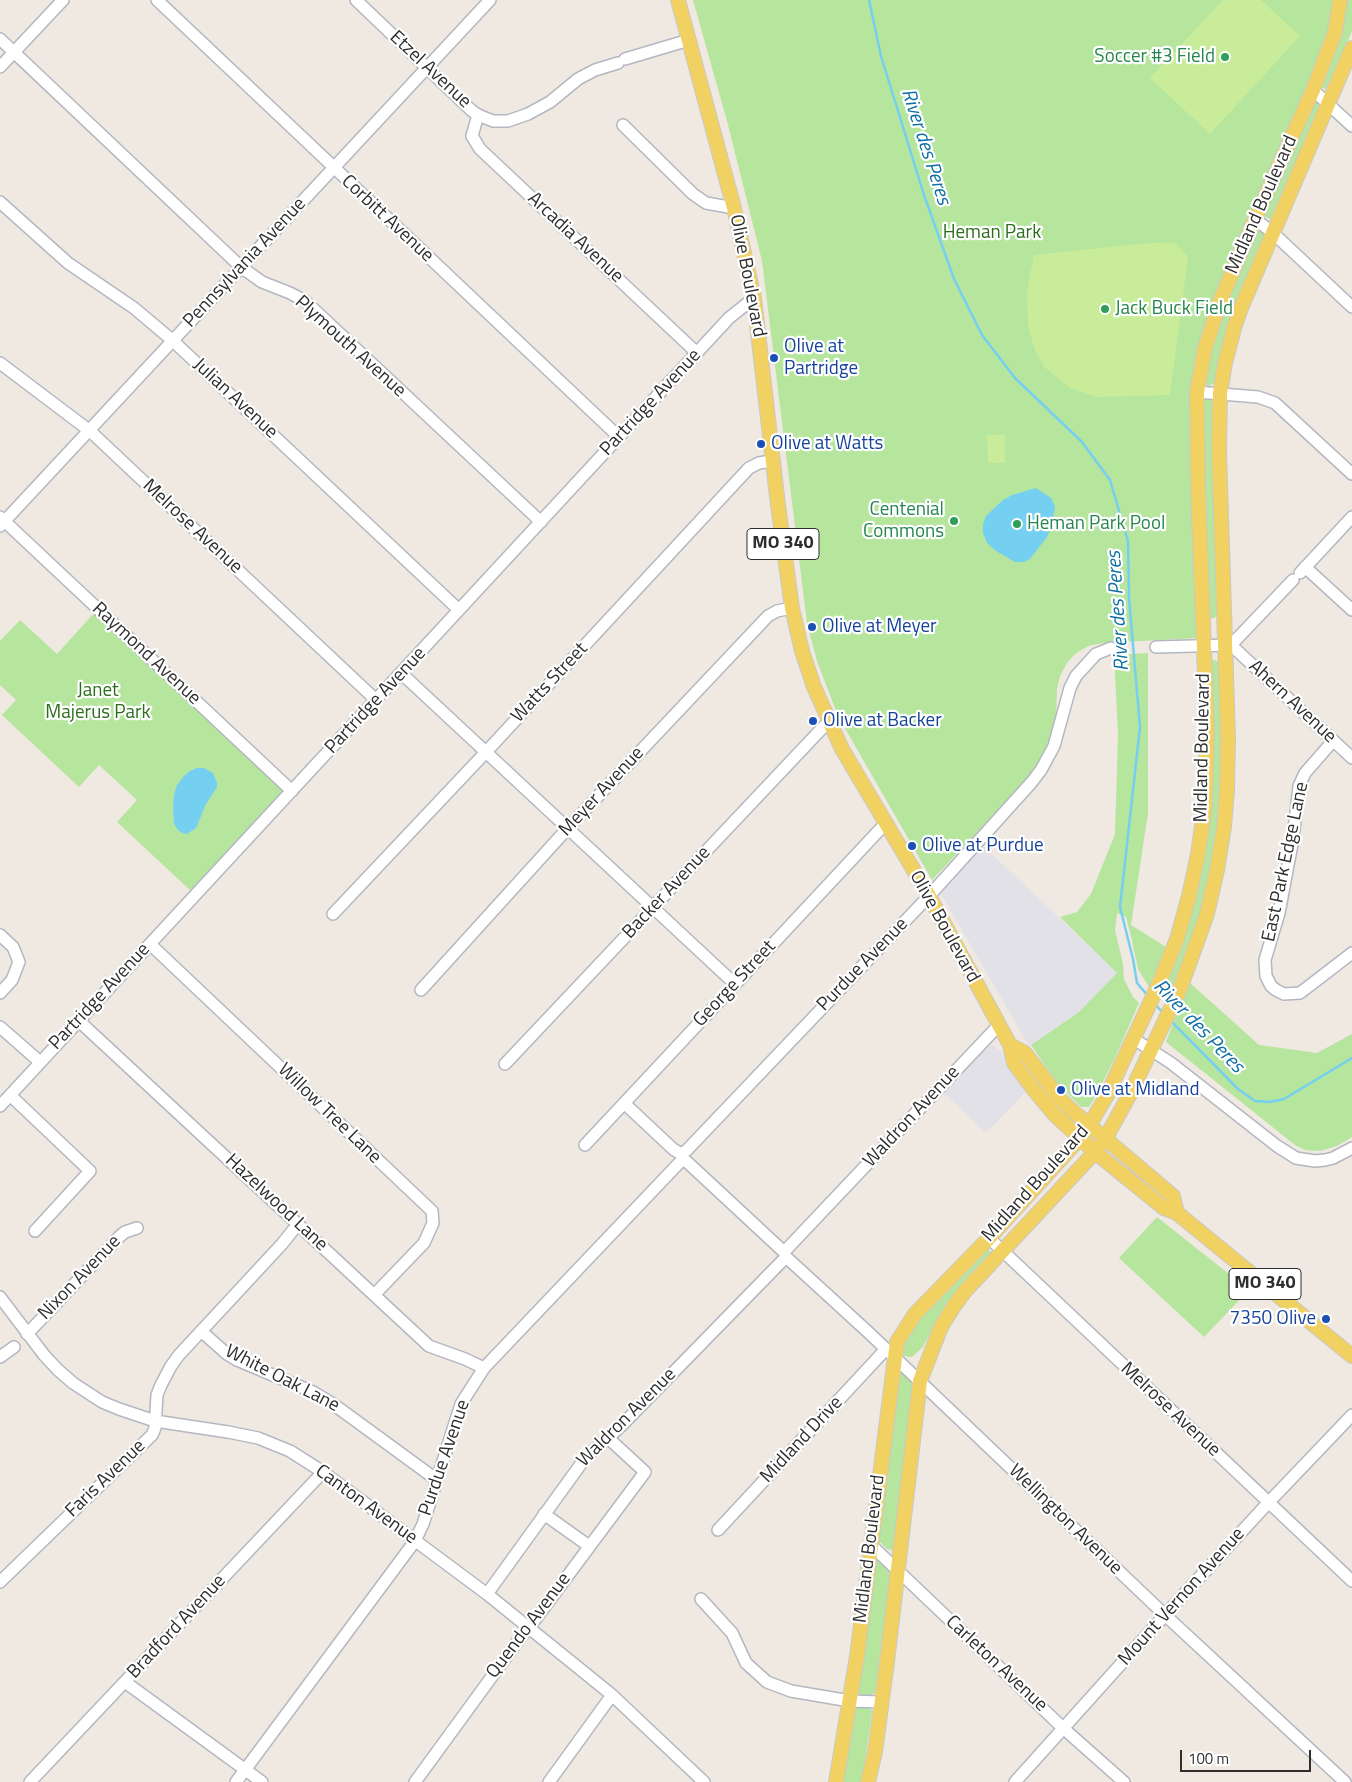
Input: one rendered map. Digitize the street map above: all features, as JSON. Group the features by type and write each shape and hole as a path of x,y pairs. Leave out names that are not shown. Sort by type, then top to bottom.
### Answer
{"main road":[{"name":"Olive Boulevard","path":"678,0 734,208 754,298 762,353 772,461 792,608 802,651 828,722 928,896 1010,1045 1014,1063 1034,1090 1054,1114 1095,1152 1164,1208 1177,1213 1352,1356"},
{"name":"Midland Boulevard","path":"836,1782 857,1656 890,1354 915,1314 989,1238 1080,1139 1089,1126 1107,1095 1144,1018 1177,939 1189,896 1206,805 1207,731 1198,487 1197,392 1205,348 1221,299 1313,90 1335,32 1340,0"},
{"name":"Midland Boulevard","path":"868,1782 875,1752 880,1702 887,1662 920,1381 941,1327 966,1290 1105,1139 1130,1094 1172,1006 1207,914 1217,870 1227,790 1228,645 1219,451 1220,393 1225,362 1235,325 1352,48"},
{"name":"Olive Boulevard","path":"1010,1045 1025,1053 1060,1099 1089,1126 1173,1196 1177,1213"}],"street":[{"path":"0,67 63,0"},
{"name":"Corbitt Avenue","path":"157,0 619,437"},
{"name":"Etzel Avenue","path":"356,0 478,116 501,121 517,118 550,102 578,79 595,70 689,40"},
{"name":"Pennsylvania Avenue","path":"2,521 90,431 172,340 490,0"},
{"name":"Plymouth Avenue","path":"0,38 241,267 262,282 294,295 305,302 541,522"},
{"path":"1313,90 1352,126"},
{"name":"Arcadia Avenue","path":"478,116 472,136 480,148 697,353"},
{"path":"623,125 693,194 706,203 734,208"},
{"name":"Julian Avenue","path":"0,202 68,263 134,308 172,340 459,610"},
{"path":"1255,219 1273,233 1352,307"},
{"name":"Partridge Avenue","path":"0,1106 729,318 754,298"},
{"name":"Melrose Avenue","path":"0,362 90,431 376,700"},
{"path":"1197,392 1258,396 1276,403 1352,474"},
{"name":"Watts Street","path":"333,914 486,752 748,468 759,463 772,461"},
{"path":"1156,647 1228,645 1300,573 1352,517"},
{"name":"Raymond Avenue","path":"2,521 292,791"},
{"path":"1300,573 1352,610"},
{"name":"Meyer Avenue","path":"421,990 567,829 768,616 777,611 792,608"},
{"name":"Ahern Avenue","path":"1228,645 1352,758"},
{"name":"Purdue Avenue","path":"236,1782 415,1541 461,1404 484,1368 680,1162 687,1150 928,896 1041,770 1054,746 1070,688 1076,676 1096,654 1111,648"},
{"path":"402,673 735,984"},
{"name":"Backer Avenue","path":"506,1064 828,722"},
{"name":"East Park Edge Lane","path":"1333,740 1305,773 1300,786 1293,839 1279,913 1265,960 1266,976 1271,986 1276,990 1284,994 1300,993 1352,953"},
{"name":"George Street","path":"585,1145 885,824"},
{"path":"0,935 13,947 19,962 12,980 0,993"},
{"name":"Willow Tree Lane","path":"150,944 432,1211 433,1223 424,1242 374,1295"},
{"name":"Hazelwood Lane","path":"78,1021 429,1346 465,1358 484,1368"},
{"name":"Waldron Avenue","path":"487,1594 586,1457 621,1426 999,1025"},
{"path":"0,1027 40,1062"},
{"path":"1134,1039 1171,1063 1296,1158 1315,1161 1325,1160 1352,1148"},
{"path":"10,1095 90,1171 35,1231"},
{"name":"Wellington Avenue","path":"624,1103 920,1381 1165,1615 1345,1782"},
{"name":"Faris Avenue","path":"0,1582 152,1435 155,1428 157,1395 179,1355 282,1244 298,1224"},
{"name":"Nixon Avenue","path":"27,1334 119,1237 125,1232 137,1228"},
{"name":"Melrose Avenue","path":"989,1238 1352,1581"},
{"name":"Canton Avenue","path":"0,1297 44,1355 73,1383 102,1402 119,1410 155,1421 258,1438 290,1452 323,1472 487,1594 612,1695 704,1782"},
{"name":"White Oak Lane","path":"201,1331 227,1354 237,1360 313,1392 333,1404 437,1480"},
{"path":"0,1357 14,1347"},
{"name":"Midland Drive","path":"718,1530 890,1354"},
{"name":"Mount Vernon Avenue","path":"1015,1782 1165,1615 1352,1415"},
{"name":"Quendo Avenue","path":"415,1782 645,1472 607,1437"},
{"name":"Bradford Avenue","path":"30,1782 323,1472"},
{"path":"544,1514 589,1546"},
{"name":"Carleton Avenue","path":"870,1544 1063,1728 1124,1782"},
{"path":"701,1598 732,1633 746,1663 767,1682 791,1691 850,1700 880,1702"},
{"path":"125,1682 262,1782"},
{"path":"551,1781 612,1695"}],"shaded area":[{"path":"981,844 1118,973 1079,1012 1029,1046 941,894 943,888"},
{"path":"990,1045 1002,1053 1012,1071 1027,1091 986,1133 943,1092"}],"green space":[{"name":"Heman Park","path":"693,0 1335,0 1326,42 1201,344 1197,638 1104,643 1088,646 1075,654 1067,663 1060,676 1057,689 1056,720 1052,737 1036,770 932,880 838,716 817,661 807,623 762,261 727,121"},
{"name":"Soccer #3 Field","path":"1223,0 1261,0 1300,36 1210,134 1150,78"},
{"path":"1345,0 1352,0 1352,31 1329,87 1325,89 1318,85"},
{"path":"1313,100 1317,101 1321,106 1274,217 1271,219 1267,218 1263,214"},
{"path":"1257,229 1265,235 1216,382 1209,386 1205,384 1214,332"},
{"name":"Jack Buck Field","path":"1174,242 1188,257 1170,395 1097,397 1070,388 1044,367 1035,350 1028,327 1027,291 1034,255"},
{"path":"1205,398 1213,401 1218,616 1211,619 1207,618 1202,400"},
{"path":"987,435 1005,435 1005,463 988,463"},
{"name":"Janet Majerus Park","path":"95,612 280,786 282,790 191,891 117,822 137,800 99,765 79,787 2,715 16,700 0,685 0,641 20,620 57,654"},
{"path":"1148,653 1148,813 1131,925 1166,947 1149,987 1138,969 1126,917 1117,913 1115,930 1123,964 1124,979 1133,997 1139,1003 1114,1060 1094,1099 1089,1107 1081,1107 1057,1083 1031,1045 1079,1012 1117,973 1060,917 1077,912 1091,894 1115,834 1118,733 1114,655"},
{"path":"1215,660 1220,663 1221,804 1211,872 1200,916 1185,961 1168,1000 1161,994 1194,891 1211,661"},
{"path":"1189,982 1259,1045 1317,1053 1352,1034 1352,1137 1337,1146 1320,1151 1305,1150 1295,1145 1166,1042"},
{"path":"1157,1217 1249,1290 1204,1337 1119,1258"},
{"path":"987,1248 991,1252 990,1255 946,1303 923,1347 912,1357 904,1356 902,1354 903,1345 910,1330 920,1317"},
{"path":"899,1373 902,1373 914,1385 894,1548 891,1550 887,1549 877,1539"},
{"path":"875,1557 889,1568 891,1572 875,1693 868,1696 856,1692"},
{"path":"858,1706 872,1710 862,1782 841,1782 855,1707"}],"water":[{"name":"Heman Park Pool","path":"1036,488 1051,498 1055,506 1052,525 1047,537 1030,559 1024,562 1015,562 996,551 987,543 983,533 983,524 986,516 1003,500 1012,495"},
{"path":"197,768 204,768 213,773 217,787 206,804 196,828 187,834 178,830 174,824 174,795 177,785 184,776"}],"waterway":[{"name":"River des Peres","path":"869,0 881,56 924,195 954,279 982,335 1015,378 1082,442 1110,480 1128,541 1129,598 1140,727 1120,907 1137,983 1148,996"},
{"name":"River des Peres","path":"1155,1004 1163,1013"},
{"name":"River des Peres","path":"1170,1020 1238,1089 1255,1101 1270,1102 1284,1099 1352,1058"}],"place":[{"name":"Soccer #3 Field","path":"1225,57"},
{"name":"Jack Buck Field","path":"1105,309"},
{"name":"Olive at Partridge","path":"774,358"},
{"name":"Olive at Watts","path":"761,444"},
{"name":"Centenial Commons","path":"954,521"},
{"name":"Heman Park Pool","path":"1017,524"},
{"name":"Olive at Meyer","path":"812,627"},
{"name":"Olive at Backer","path":"813,721"},
{"name":"Olive at Purdue","path":"912,846"},
{"name":"Olive at Midland","path":"1061,1090"},
{"name":"7350 Olive","path":"1326,1319"}]}
